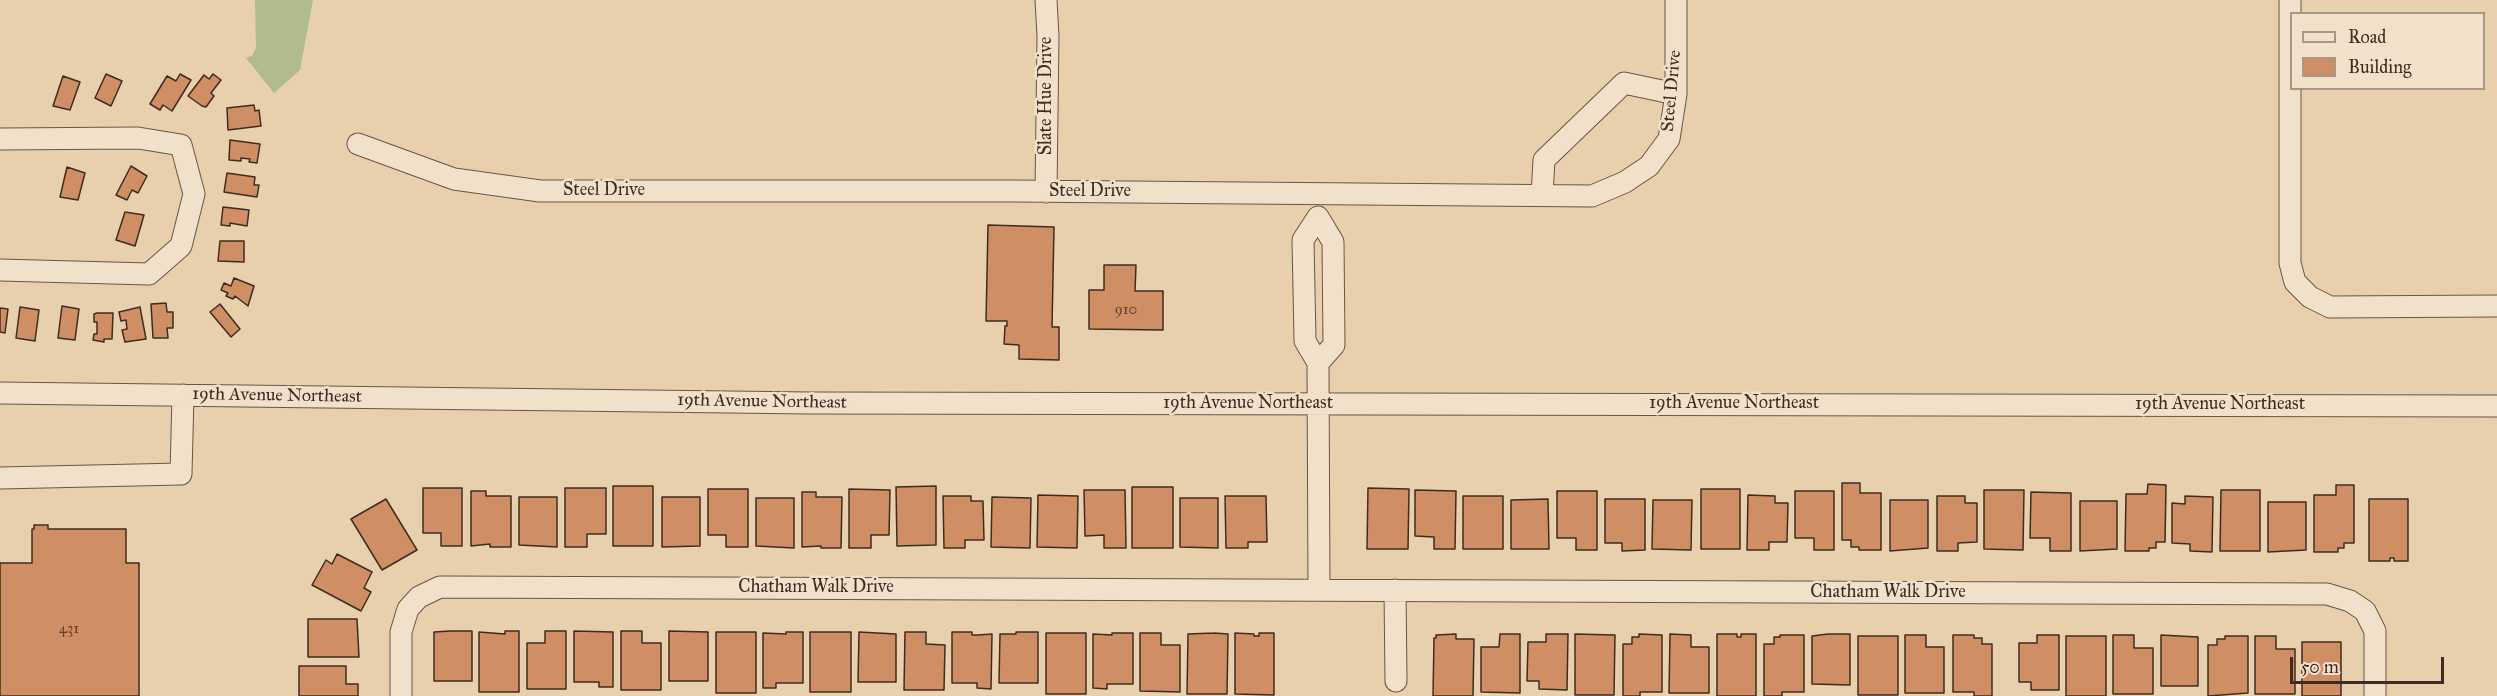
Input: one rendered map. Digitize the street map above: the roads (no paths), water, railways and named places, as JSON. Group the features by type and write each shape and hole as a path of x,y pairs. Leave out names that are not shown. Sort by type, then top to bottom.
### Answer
{"street":[{"name":"Slate Hue Drive","path":"1046,0 1048,36 1046,192"},
{"name":"Steel Drive","path":"358,144 454,179 540,191 1592,196 1625,182 1649,166 1669,139 1676,94 1676,0"},
{"path":"2290,0 2290,263 2295,282 2310,297 2330,307 2497,306"},
{"path":"1542,195 1544,160 1624,83 1676,94"},
{"path":"0,139 138,138 180,145 194,194 181,246 149,274 0,270"},
{"path":"1319,194 1318,217 1303,240 1305,341 1318,363 1319,590"},
{"path":"1318,217 1333,242 1334,345 1318,363"},
{"name":"19th Avenue Northeast","path":"0,393 810,403 2497,406"},
{"path":"0,478 181,474 183,395"},
{"name":"Chatham Walk Drive","path":"401,696 401,632 408,609 419,597 440,587 2327,594 2350,601 2365,611 2375,631 2375,696"},
{"path":"1395,590 1396,681"}]}
